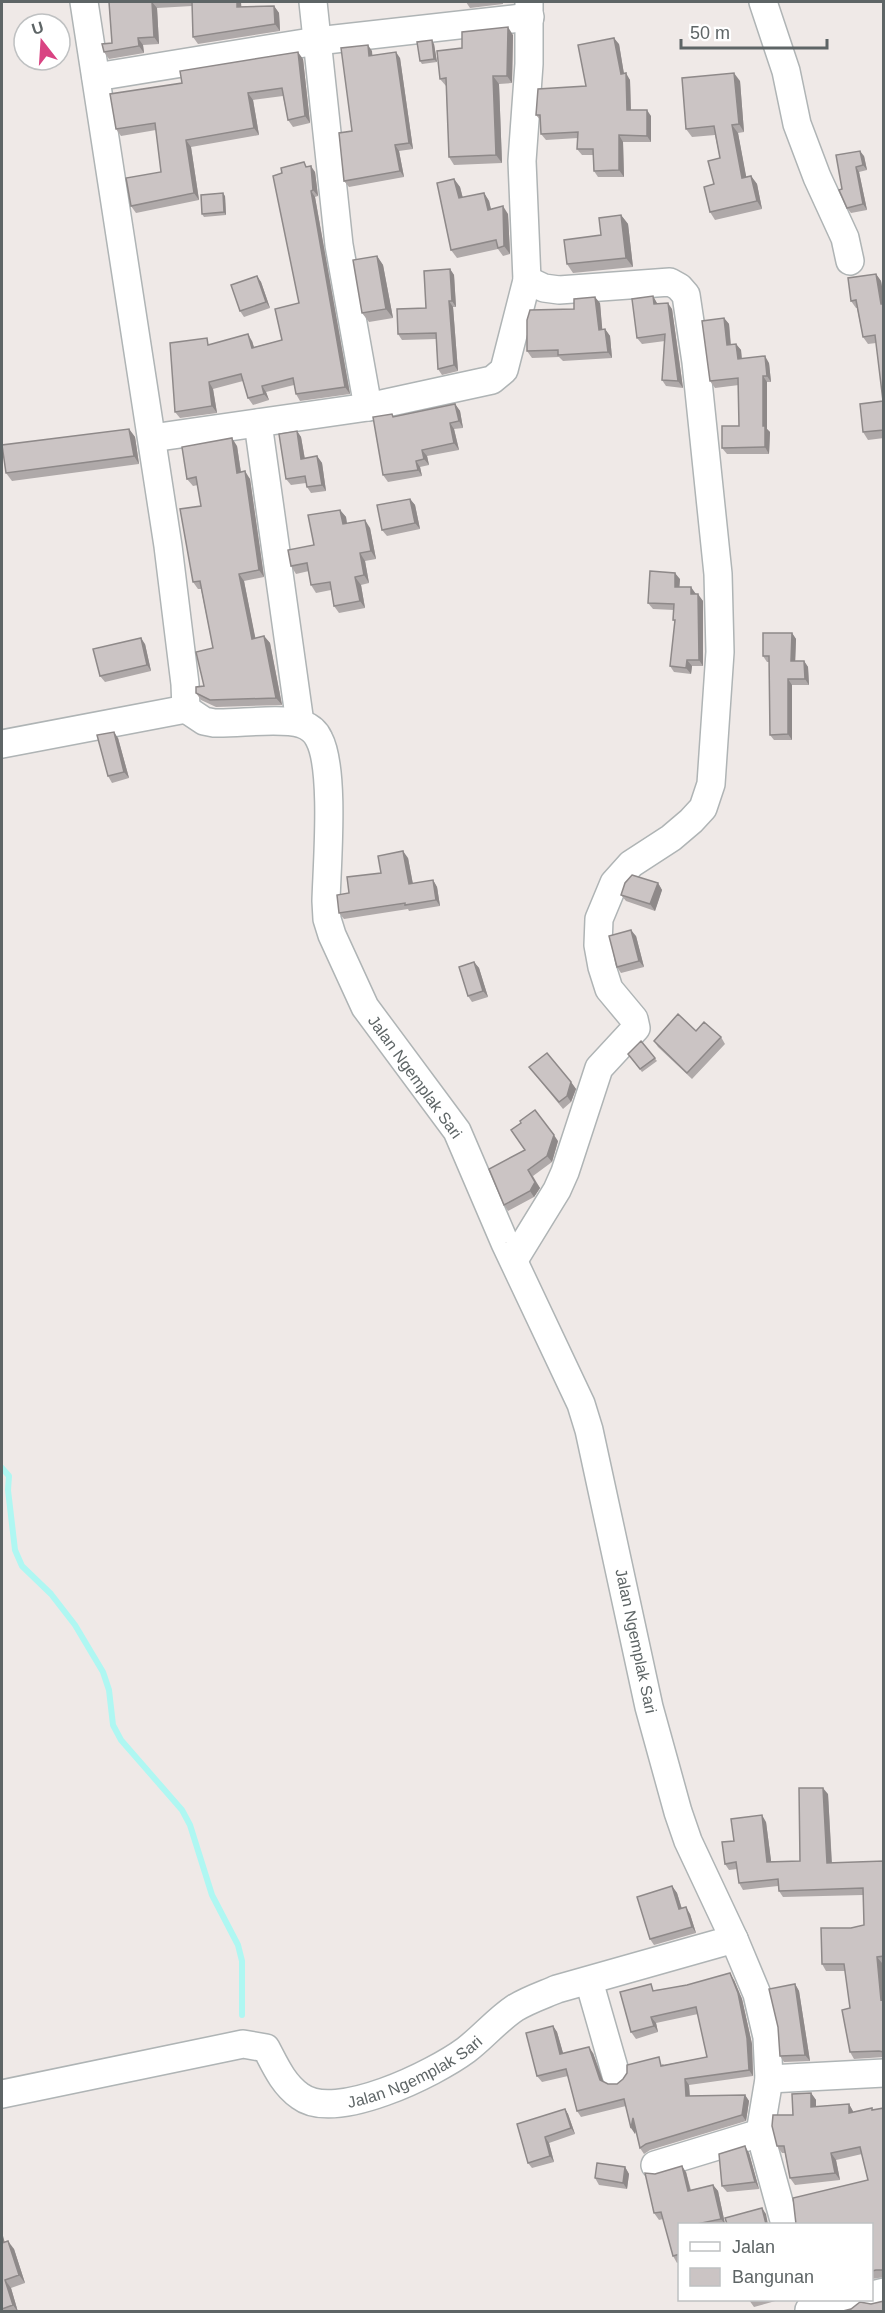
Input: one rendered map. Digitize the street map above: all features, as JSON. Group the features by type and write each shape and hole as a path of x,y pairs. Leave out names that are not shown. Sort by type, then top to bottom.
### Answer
{"street":[{"path":"84,2 170,558 186,709"},
{"path":"313,2 339,244 368,407"},
{"path":"763,2 786,71 797,124 817,177 845,238 850,261"},
{"path":"96,77 529,9 530,64 522,161 527,280 504,370 499,376 492,380 368,407 152,438"},
{"path":"514,1260 566,1172 599,1068 636,1028 634,1020 609,988 598,945 599,919 614,883 631,864 671,838 703,808 711,784 720,652 716,539 696,362 686,296 679,287 670,282 559,290 544,288 527,280"},
{"path":"2,744 186,709 204,721 214,723 283,721 300,723 258,423"},
{"name":"Jalan Ngemplak Sari","path":"2,2094 243,2044 266,2048 286,2084 302,2098 322,2103 355,2102 402,2085 444,2065 466,2050 515,2008 532,1999 734,1939 688,1841 678,1812 649,1707 584,1412 457,1131 398,1055 365,1007 332,935 327,910 327,774 324,750 319,737 310,728 300,723"},
{"path":"734,1939 757,1994 767,2037 769,2079 760,2133 785,2223"},
{"path":"589,1981 616,2074"},
{"path":"769,2079 884,2073"},
{"path":"655,2165 760,2133"},
{"path":"809,2307 846,2301"}],"building":[{"path":"109,2 152,2 154,37 138,38 139,46 104,52 102,44 112,43"},
{"path":"192,2 237,2 237,7 274,6 275,24 193,37"},
{"path":"508,27 507,76 493,76 496,155 449,157 446,78 440,79 437,51 462,48 462,32"},
{"path":"614,38 621,74 626,73 627,110 647,110 647,136 619,135 619,170 594,171 593,149 577,149 578,132 541,134 540,115 536,115 538,89 586,86 578,45"},
{"path":"432,40 434,59 420,61 417,42"},
{"path":"368,45 369,56 396,52 409,143 395,145 400,171 344,181 339,133 352,131 341,48"},
{"path":"298,52 305,116 288,120 282,88 248,93 254,128 186,140 194,193 131,206 126,178 161,172 155,123 116,129 110,94 182,83 180,71"},
{"path":"734,73 739,124 732,125 742,178 751,176 757,201 710,212 704,187 714,184 708,161 720,158 714,126 686,129 682,78"},
{"path":"860,151 863,165 856,167 863,204 847,208 839,190 842,189 836,155"},
{"path":"304,162 306,167 311,166 313,190 311,191 345,387 296,394 293,378 262,386 264,394 248,398 241,374 209,382 212,406 175,412 170,343 207,338 208,345 248,334 252,348 282,340 275,309 299,303 273,176 282,173 281,168"},
{"path":"454,179 459,198 484,193 488,210 503,206 504,246 498,248 496,240 451,250 437,183"},
{"path":"223,193 224,212 202,214 201,195"},
{"path":"621,215 626,258 567,264 564,240 601,235 599,218"},
{"path":"377,256 386,309 362,313 353,260"},
{"path":"450,269 452,301 449,301 454,365 438,369 436,333 398,334 397,309 426,308 424,271"},
{"path":"876,274 881,304 884,304 884,430 863,432 860,404 883,401 875,335 863,337 856,300 851,301 848,278"},
{"path":"257,276 266,302 240,311 231,285"},
{"path":"653,296 654,304 668,303 678,381 662,380 665,334 637,338 632,299"},
{"path":"595,297 599,330 605,329 608,352 558,355 558,350 527,351 527,320 530,310 574,309 574,299"},
{"path":"724,318 727,345 736,344 738,359 765,356 767,376 763,376 763,426 765,426 765,447 722,448 722,426 739,426 738,378 710,381 702,321"},
{"path":"455,404 459,421 450,423 454,443 422,450 424,459 416,461 418,470 383,475 373,417 392,414 393,417"},
{"path":"129,429 134,456 6,473 2,445"},
{"path":"297,431 301,459 317,456 322,485 307,487 305,476 286,479 279,434"},
{"path":"232,438 237,473 245,471 259,570 239,574 252,639 264,636 276,698 210,700 196,693 196,687 204,686 196,652 213,648 200,581 193,582 180,509 201,506 196,477 187,479 182,447"},
{"path":"410,499 415,523 382,530 377,505"},
{"path":"340,510 343,524 365,520 371,551 360,553 364,575 355,577 360,601 334,606 330,582 311,585 307,563 291,566 288,550 314,545 308,515"},
{"path":"650,571 675,573 675,587 691,587 691,594 698,594 699,660 687,660 686,668 670,666 675,620 673,620 674,604 648,603"},
{"path":"763,633 792,633 791,661 804,661 805,679 788,679 788,734 770,735 769,656 763,656"},
{"path":"141,638 147,665 100,676 93,649"},
{"path":"114,732 124,772 108,776 97,735"},
{"path":"403,851 409,884 433,880 436,900 339,913 337,895 349,893 347,877 381,873 378,856"},
{"path":"632,875 658,883 650,904 621,895 625,883"},
{"path":"631,930 639,961 617,967 609,936"},
{"path":"474,962 483,991 468,996 459,967"},
{"path":"678,1014 696,1031 704,1022 721,1037 687,1073 654,1041"},
{"path":"641,1041 655,1058 640,1069 628,1054"},
{"path":"547,1053 571,1082 567,1096 559,1102 529,1067"},
{"path":"535,1110 554,1135 547,1156 528,1170 535,1182 530,1191 504,1205 489,1169 525,1150 511,1130"},
{"path":"799,1788 823,1788 827,1863 884,1861 884,1956 877,1957 881,2000 884,1999 884,2052 850,2052 842,2010 850,2008 844,1964 822,1964 821,1928 851,1928 864,1925 863,1888 779,1891 778,1879 739,1883 736,1862 725,1864 722,1842 734,1841 731,1819 762,1815 767,1862 800,1861"},
{"path":"672,1886 679,1909 686,1907 692,1927 650,1939 637,1897"},
{"path":"730,1973 738,1993 747,2038 749,2070 685,2079 686,2096 745,2095 742,2115 646,2144 640,2148 633,2118 631,2128 624,2099 577,2111 566,2069 537,2076 526,2033 553,2026 560,2054 589,2047 600,2080 608,2084 617,2084 623,2079 627,2073 627,2065 659,2057 661,2066 707,2057 696,2007 651,2017 654,2026 631,2032 620,1992 651,1984 653,1991 687,1985"},
{"path":"795,1984 805,2055 780,2056 778,2027 769,1989"},
{"path":"811,2093 811,2107 849,2104 849,2113 884,2108 884,2270 873,2271 873,2223 796,2223 793,2198 868,2180 860,2147 831,2153 835,2173 790,2178 784,2146 777,2146 772,2126 773,2115 793,2115 792,2094"},
{"path":"565,2109 571,2128 545,2137 550,2156 528,2163 517,2124"},
{"path":"745,2146 755,2182 722,2186 719,2154"},
{"path":"597,2163 625,2167 623,2183 595,2178"},
{"path":"682,2166 688,2191 713,2185 721,2219 702,2223 678,2223 678,2255 673,2256 661,2212 654,2213 645,2173 655,2174"},
{"path":"762,2208 766,2223 727,2223 725,2218"},
{"path":"8,2241 19,2275 5,2280 13,2305 2,2309 2,2243"},
{"path":"884,2301 884,2312 839,2312 851,2309 860,2302 871,2304"}],"waterway":[{"path":"2,1468 9,1476 8,1490 15,1550 22,1566 51,1594 75,1625 103,1672 109,1690 113,1725 121,1740 182,1810 190,1825 212,1895 238,1945 242,1961 242,2015"}]}
